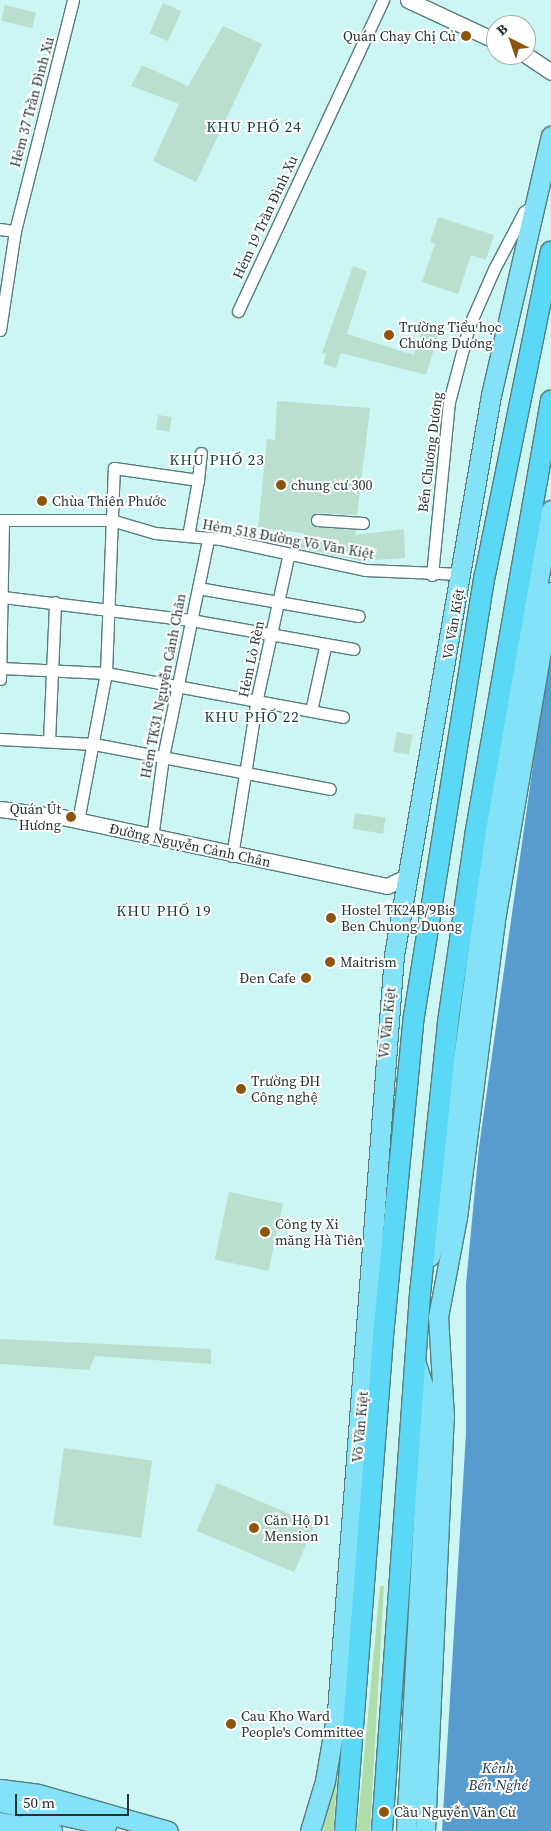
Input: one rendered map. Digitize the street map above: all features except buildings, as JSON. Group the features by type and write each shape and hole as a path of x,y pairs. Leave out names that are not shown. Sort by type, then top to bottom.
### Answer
{"highway":[{"name":"Võ Văn Kiệt","path":"346,1822 383,1336 414,1016 485,575 551,252"},
{"path":"382,1831 420,1294 448,1022 476,830 551,400"},
{"path":"332,1831 346,1822"}],"main road":[{"name":"Võ Văn Kiệt","path":"310,1831 325,1781 337,1711 375,1230 387,1016 403,905 462,574 491,395 551,136"},
{"path":"420,1294 444,1201 494,826 551,510"},
{"path":"547,529 551,554"},
{"path":"425,1831 444,1417 438,1353 438,1317 457,1217 496,914 551,592"},
{"path":"406,1831 429,1403 438,1353"},
{"path":"416,1364 429,1403"},
{"path":"0,1789 38,1794 168,1831"},
{"path":"0,1802 130,1831"},
{"path":"0,1822 52,1831"}],"street":[{"name":"Hẻm 37 Trần Ðình Xu","path":"0,330 15,232 73,0"},
{"name":"Hẻm 19 Trần Ðình Xu","path":"238,310 382,0"},
{"path":"408,0 486,36"},
{"path":"538,59 551,72"},
{"name":"Bến Chương Dương","path":"432,575 449,402 470,326 494,269 524,212 535,204"},
{"path":"0,229 15,232"},
{"path":"188,536 202,453"},
{"path":"78,822 106,673 114,468 198,480"},
{"name":"Hẻm 518 Đường Võ Văn Kiệt","path":"1,521 111,520 155,533 208,539 288,557 365,570 432,575 462,574"},
{"path":"317,520 363,523"},
{"path":"1,521 3,597 1,673 52,670 106,673 257,698 343,717"},
{"name":"Hẻm TK31 Nguyễn Cảnh Chân","path":"152,838 163,757 208,539"},
{"name":"Hẻm Lò Rèn","path":"232,856 257,698 288,557"},
{"path":"198,588 278,604 358,616"},
{"path":"3,597 110,608 192,620 325,647 353,649"},
{"path":"49,741 55,602"},
{"path":"311,710 325,647"},
{"path":"0,739 94,744 330,789"},
{"name":"Đường Nguyễn Cảnh Chân","path":"0,809 78,822 232,856 312,868 387,886"},
{"path":"403,905 387,886 408,876"}],"green space":[{"path":"384,1585 370,1831 357,1831 380,1587"},
{"path":"339,1758 333,1831 323,1831 331,1787"}],"water":[{"name":"Kênh Bến Nghé","path":"551,638 551,1831 442,1831 466,1433 466,1284 479,1147"}],"place":[{"name":"Quán Chay Chị Củ","path":"466,36"},
{"name":"Trường Tiểu học Chương Dương","path":"389,335"},
{"name":"chung cư 300","path":"281,485"},
{"name":"Chùa Thiên Phước","path":"42,501"},
{"name":"Quán Út Hương","path":"71,817"},
{"name":"Hostel TK24B/9Bis Ben Chuong Duong","path":"331,918"},
{"name":"Maitrism","path":"330,962"},
{"name":"Đen Cafe","path":"306,978"},
{"name":"Trường ĐH Công nghệ","path":"241,1089"},
{"name":"Công ty Xi măng Hà Tiên","path":"265,1232"},
{"name":"Căn Hộ D1 Mension","path":"254,1528"},
{"name":"Cau Kho Ward People's Committee","path":"231,1724"},
{"name":"Cầu Nguyễn Văn Cừ","path":"384,1812"}],"district":[{"name":"KHU PHỐ 24","path":"254,127"},
{"name":"KHU PHỐ 23","path":"217,460"},
{"name":"KHU PHỐ 22","path":"252,717"},
{"name":"KHU PHỐ 19","path":"164,911"}]}
